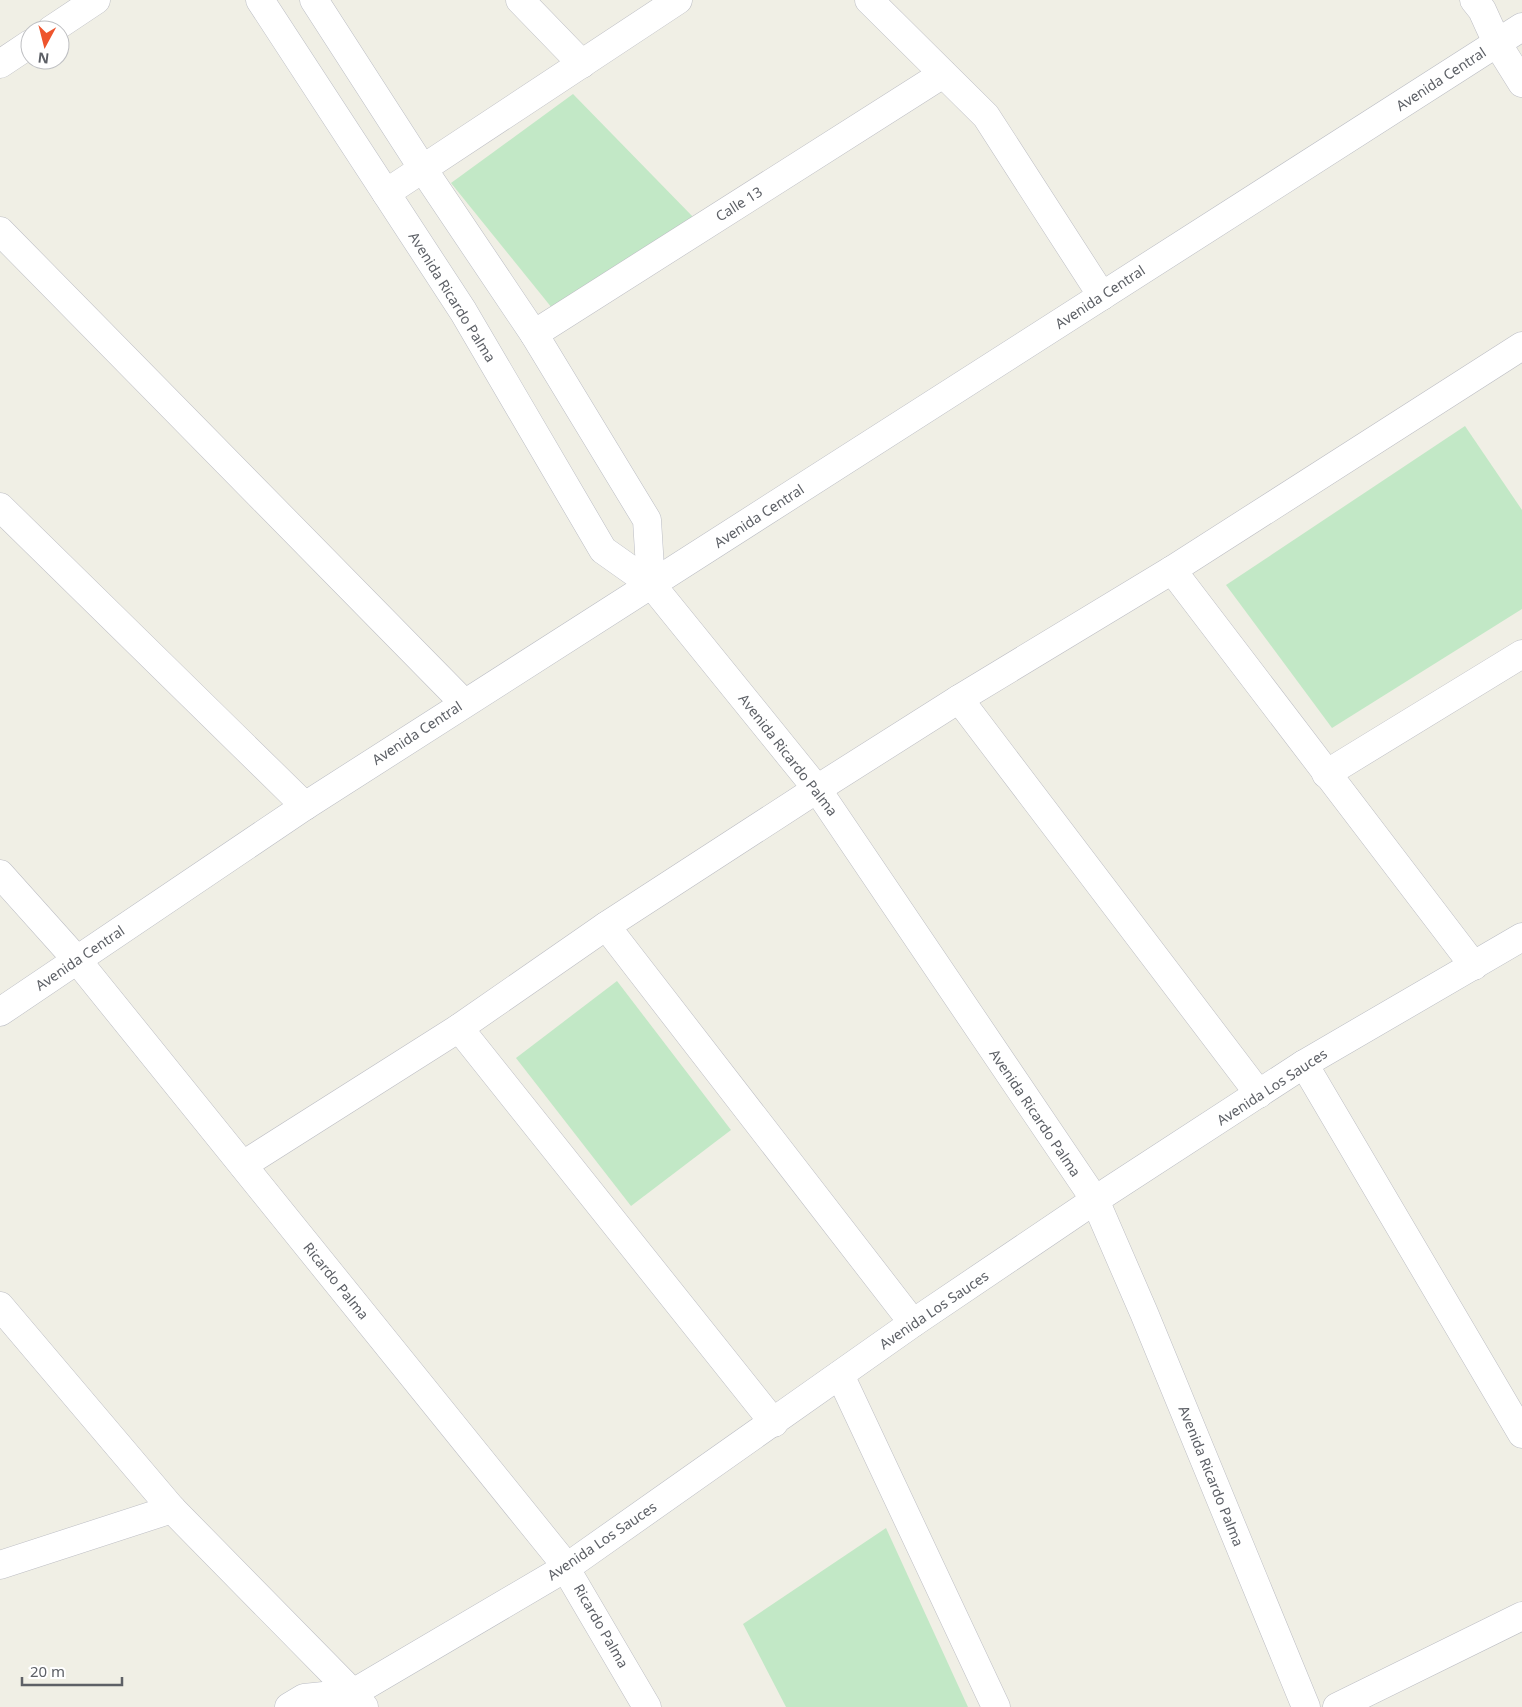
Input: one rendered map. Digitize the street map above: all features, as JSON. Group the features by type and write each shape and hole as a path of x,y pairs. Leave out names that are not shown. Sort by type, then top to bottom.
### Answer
{"street":[{"path":"66,20 96,0"},
{"name":"Avenida Ricardo Palma","path":"260,0 463,310 603,550 651,584 817,789 1094,1200 1144,1313 1306,1707"},
{"path":"314,0 423,169 534,334 648,520 651,584"},
{"path":"520,0 582,64"},
{"path":"386,193 678,0"},
{"path":"869,0 986,116 1102,296"},
{"path":"1474,0 1482,10 1497,43 1522,82"},
{"name":"Avenida Central","path":"0,1012 305,806 464,703 1522,27"},
{"path":"0,64 20,51"},
{"name":"Calle 13","path":"534,334 943,74"},
{"path":"0,231 464,703"},
{"path":"243,1165 459,1028 606,926 817,789 959,699 1172,570 1522,346"},
{"path":"0,507 305,806"},
{"path":"1172,570 1474,966"},
{"path":"1326,774 1522,654"},
{"path":"959,699 1260,1094"},
{"name":"Ricardo Palma","path":"0,874 77,960 567,1567 647,1707"},
{"path":"606,926 913,1323"},
{"name":"Avenida Los Sauces","path":"289,1707 304,1698 353,1702 567,1567 774,1423 913,1323 1094,1200 1304,1064 1520,941"},
{"path":"459,1028 774,1423"},
{"path":"1304,1064 1522,1434"},
{"path":"5,1323 172,1509 353,1702"},
{"path":"840,1374 996,1707"},
{"path":"0,1565 172,1509"},
{"path":"1337,1707 1522,1616"}],"green space":[{"path":"573,94 696,220 552,308 451,183"},
{"path":"1465,426 1522,510 1522,609 1332,728 1226,585"},
{"path":"617,981 731,1130 631,1206 516,1058"},
{"path":"886,1528 968,1707 786,1707 743,1624"}]}
